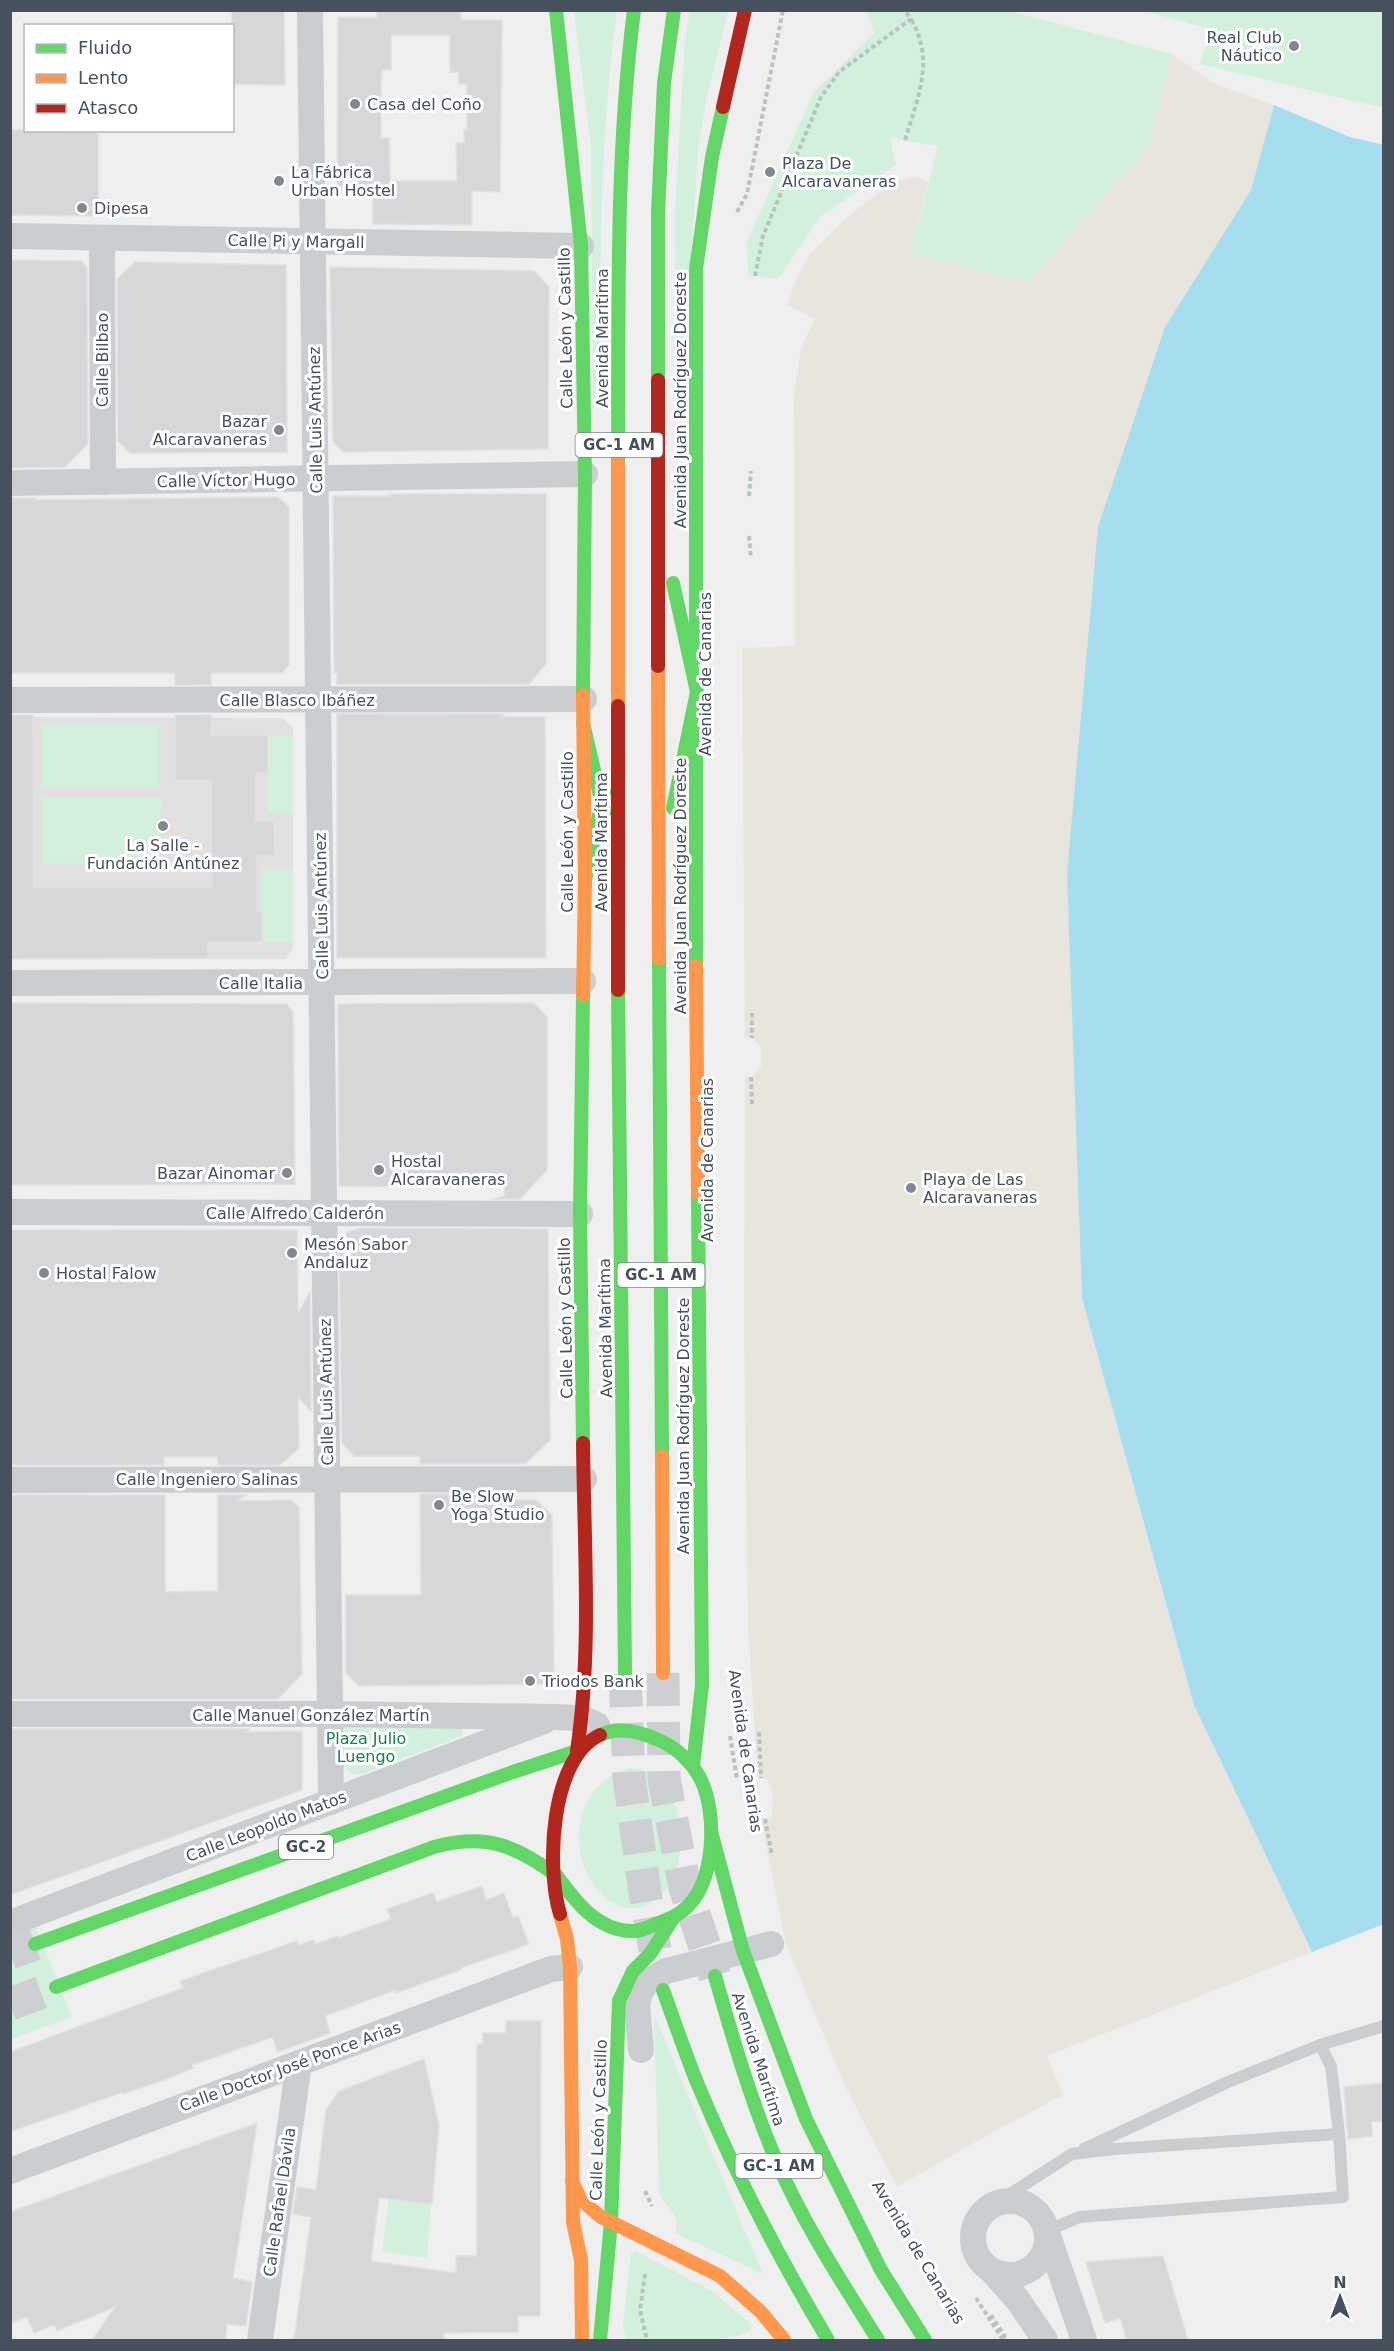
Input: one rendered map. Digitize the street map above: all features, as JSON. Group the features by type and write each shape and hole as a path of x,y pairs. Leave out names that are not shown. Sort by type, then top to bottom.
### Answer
{"main road":[{"name":"Calle León y Castillo","path":"556,10 581,246 585,474 583,711 585,880 579,1214 585,1654 582,1718 577,1751"},
{"name":"Avenida Marítima","path":"625,1674 617,880 619,212 625,81 634,10"},
{"name":"GC-1 AM","path":"663,1673 658,877 658,213 664,82 674,10"},
{"name":"Avenida Juan Rodríguez Doreste","path":"693,1766 702,1685 695,892 696,269 712,157 745,10"},
{"path":"658,877 696,692 659,520"},
{"path":"583,711 617,880"},
{"path":"585,880 618,722"},
{"path":"712,1835 703,1882 689,1905 674,1917 636,1931 606,1924 584,1911 556,1875 555,1850 560,1796 566,1772 577,1751 589,1739 608,1731 638,1734 657,1739 676,1751 693,1766 704,1786 710,1810 712,1835 744,1951 806,2119 881,2270 925,2340"},
{"name":"GC-2","path":"35,1944 501,1776 577,1751"},
{"name":"GC-2","path":"56,1987 434,1847 467,1840 494,1841 527,1854 556,1875"},
{"name":"Calle León y Castillo","path":"556,1875 556,1897 569,1955 573,2222 581,2260 582,2340"},
{"name":"Calle León y Castillo","path":"600,2340 610,2222 619,2001 633,1971 650,1954 674,1917"},
{"name":"Avenida Marítima","path":"715,1976 741,2067 777,2163 826,2257 878,2340"},
{"name":"GC-1 AM","path":"663,1990 696,2079 728,2152 785,2268 828,2340"},
{"path":"572,2181 581,2200 601,2217 720,2276 761,2312 784,2340"}],"street":[{"name":"Calle Luis Antúnez","path":"310,10 331,1802"},
{"name":"Calle Pi y Margall","path":"10,236 581,246"},
{"name":"Calle Bilbao","path":"102,238 103,482"},
{"name":"Calle Víctor Hugo","path":"10,483 585,474"},
{"name":"Calle Blasco Ibáñez","path":"10,700 318,700 583,711"},
{"name":"Calle Italia","path":"10,983 583,981"},
{"name":"Calle Alfredo Calderón","path":"10,1212 579,1214"},
{"name":"Calle Ingeniero Salinas","path":"10,1480 584,1479"},
{"name":"Calle Manuel González Martín","path":"10,1714 556,1717 582,1718 608,1731"},
{"name":"Calle Leopoldo Matos","path":"10,1923 556,1717"},
{"path":"641,2050 637,2004 646,1983 666,1971 771,1944"},
{"name":"Calle Doctor José Ponce Arias","path":"10,2171 551,1969 569,1955"},
{"name":"Calle Rafael Dávila","path":"260,2340 299,2063"},
{"path":"1045,2340 1017,2299 977,2254 974,2232 984,2212 993,2205 1016,2202 1026,2205 1036,2211 1043,2220 1084,2340"},
{"path":"991,2270 1003,2275 1027,2272 1044,2255 1047,2231"}],"lane":[{"path":"993,2205 1072,2154 1228,2082 1320,2045 1383,2026"},
{"path":"1047,2231 1078,2217 1343,2197 1331,2066 1320,2045"},
{"path":"1072,2154 1114,2149 1339,2134"}],"path":[{"path":"737,213 747,194 783,10"},
{"path":"904,10 920,34 923,58 922,82 905,140"},
{"path":"755,276 763,237 821,96 839,72 911,19"},
{"path":"749,496 752,471"},
{"path":"749,536 751,558"},
{"path":"752,1013 752,1038"},
{"path":"752,1077 752,1104"},
{"name":"Avenida de Canarias","path":"729,1728 738,1784"},
{"path":"759,1732 761,1778"},
{"path":"765,1819 772,1856"},
{"path":"972,2290 1005,2340"}],"shaded area":[{"name":"La Salle - Fundación Antúnez","path":"33,717 282,718 293,728 293,949 286,959 34,959"}],"green space":[{"path":"574,11 617,11 604,158 600,406 593,407 591,146"},
{"path":"690,11 728,11 707,96 699,142 680,407 676,401 675,211 685,39"},
{"path":"867,11 1009,11 1172,54 1147,149 1028,282 911,253 938,146 890,138 896,165 821,216 778,279 748,275 747,241 814,92 874,33"},
{"name":"Real Club Náutico","path":"1144,11 1383,11 1383,108 1200,64 1210,29"},
{"path":"41,723 159,724 159,788 41,788"},
{"path":"268,735 293,735 293,814 268,813"},
{"path":"42,798 161,798 160,863 42,863"},
{"path":"262,869 293,869 293,942 262,942"},
{"name":"Plaza Julio Luengo","path":"463,1725 462,1736 362,1774 353,1774 346,1769 343,1727"},
{"path":"630,1768 651,1774 667,1788 677,1810 681,1834 679,1859 671,1882 656,1899 636,1908 625,1908 614,1904 597,1889 587,1873 581,1855 579,1837 581,1818 588,1801 598,1787 612,1775"},
{"path":"36,1927 72,2017 11,2039 11,1937"},
{"path":"654,2014 763,2274 675,2233 677,2226 675,2215 659,2191"},
{"path":"389,2199 431,2204 427,2258 382,2252"},
{"path":"636,2251 712,2291 750,2323 751,2330 741,2335 710,2340 628,2340 623,2330 623,2323 631,2253"}],"sand":[{"name":"Playa de Las Alcaravaneras","path":"1172,54 1213,83 1274,105 1251,190 1165,327 1067,874 1082,1298 1194,1705 1312,1952 1047,2056 1063,2095 897,2187 845,2086 786,1944 761,1819 771,1817 773,1802 769,1782 766,1778 758,1778 748,1628 744,1326 745,1077 752,1077 761,1067 761,1047 752,1038 745,1038 742,648 795,646 794,395 801,348 815,319 788,305 796,280 808,258 827,236 857,209 889,186 904,179 917,177 928,182 911,253 1028,282 1147,149"}],"water":[{"path":"1274,105 1350,137 1384,145 1384,1924 1312,1952 1194,1705 1082,1298 1067,874 1098,527 1165,327 1251,190"}],"building":[{"path":"232,10 284,10 285,85 234,84 234,24 232,24"},
{"name":"Casa del Coño","path":"377,10 461,10 461,20 502,20 500,192 472,191 472,225 373,224 373,187 337,187 338,17 377,18","holes":["391,35 450,35 450,72 459,72 459,84 467,84 467,130 464,130 464,143 456,143 457,181 390,181 389,138 381,138 381,80 382,70 391,70"]},
{"path":"10,130 98,132 98,216 10,215"},
{"path":"10,260 82,261 87,268 88,444 65,467 10,468"},
{"path":"135,262 286,265 287,452 130,453 118,441 117,279"},
{"path":"330,267 534,271 549,287 548,449 343,452 333,442"},
{"path":"389,494 546,494 546,664 529,684 337,684 337,673 334,673 333,496 391,496"},
{"path":"278,497 289,507 289,665 282,673 211,673 211,685 175,685 175,673 10,673 10,498 36,498 34,500"},
{"path":"337,714 504,714 501,717 545,717 546,958 337,958"},
{"path":"10,715 33,715 34,887 212,887 211,780 175,780 175,715 211,715 211,735 268,735 268,773 256,773 256,821 274,821 275,856 257,856 257,911 262,911 262,942 208,942 208,958 10,959"},
{"path":"10,1003 287,1004 293,1012 295,1184 10,1185"},
{"path":"534,1003 547,1017 547,1170 520,1199 493,1199 505,1196 504,1187 339,1186 338,1004"},
{"path":"362,1228 548,1229 550,1440 525,1464 420,1464 420,1456 354,1456 342,1443 339,1243 347,1232"},
{"path":"10,1230 297,1230 298,1313 310,1292 311,1411 298,1397 299,1448 280,1465 218,1465 218,1457 164,1457 164,1465 10,1465"},
{"path":"420,1494 493,1494 486,1500 536,1500 552,1515 554,1673 545,1684 359,1686 346,1673 346,1595 421,1595"},
{"path":"10,1495 165,1495 165,1592 218,1591 218,1495 246,1495 238,1501 291,1500 299,1507 302,1674 278,1699 10,1699"},
{"path":"10,1729 302,1731 302,1790 10,1895"},
{"path":"482,1886 486,1900 504,1893 513,1918 518,1916 529,1944 396,1993 395,1990 325,2016 330,2033 277,2052 273,2037 192,2065 194,2068 159,2082 123,2094 123,2092 10,2132 10,2052 183,1988 180,1981 297,1941 299,1945 314,1940 315,1944 338,1936 339,1938 391,1919 387,1909 433,1893 437,1902"},
{"path":"506,2021 541,2021 540,2316 518,2316 518,2332 444,2333 444,2340 294,2340 311,2217 293,2214 297,2187 316,2190 326,2110 339,2091 424,2059 439,2125 432,2204 379,2198 371,2261 456,2273 456,2256 477,2256 477,2044 483,2044 483,2033 506,2033"},
{"path":"1383,2083 1383,2121 1371,2122 1373,2136 1348,2139 1344,2087"},
{"path":"257,2123 233,2278 252,2282 246,2326 227,2324 225,2340 92,2340 115,2307 57,2331 54,2325 34,2333 27,2317 10,2323 10,2212"},
{"path":"1163,2256 1188,2340 1127,2340 1120,2318 1105,2323 1086,2262"}],"tunnel":[{"path":"663,1673 664,1779 685,1888 715,1976"},
{"path":"625,1674 629,1778 656,1955"},
{"path":"10,1953 35,1944"},
{"path":"10,2004 56,1987"}],"traffic: fast":[{"path":"556,10 581,246 585,474 583,695"},
{"path":"618,463 621,179 634,10"},
{"path":"658,380 658,213 664,83 674,10"},
{"path":"696,658 696,269 712,157 723,107"},
{"path":"673,583 697,692 673,808"},
{"path":"583,723 604,813"},
{"path":"696,733 696,966"},
{"path":"585,880 604,792"},
{"path":"659,959 662,1456"},
{"path":"618,990 625,1674"},
{"path":"583,995 580,1214 583,1443"},
{"path":"693,1766 702,1685 698,1193"},
{"path":"556,1875 571,1895 599,1921 621,1930 634,1931 648,1928 680,1913 696,1895 703,1881 711,1847 710,1812 707,1796 695,1769 673,1748 646,1735 630,1731 607,1732 600,1735"},
{"path":"35,1944 577,1751"},
{"path":"712,1835 743,1951 806,2119 881,2270 925,2340"},
{"path":"56,1987 434,1847 469,1841 499,1844 527,1856 556,1875"},
{"path":"600,2340 611,2222 619,2001 633,1971 650,1954 674,1917"},
{"path":"715,1976 751,2093 777,2162 811,2231 878,2340"},
{"path":"663,1990 696,2080 725,2147 791,2277 828,2340"}],"traffic: slow":[{"path":"618,463 618,706"},
{"path":"658,666 659,959"},
{"path":"583,695 585,880 583,995"},
{"path":"696,966 698,1193"},
{"path":"662,1456 663,1673"},
{"path":"560,1914 567,1939 570,1967 573,2222 581,2260 582,2340"},
{"path":"572,2181 581,2200 601,2217 720,2276 761,2312 784,2340"}],"traffic: jam":[{"path":"723,107 745,10"},
{"path":"658,380 658,666"},
{"path":"618,706 618,990"},
{"path":"577,1751 582,1713 586,1636 583,1443"},
{"path":"560,1914 553,1870 556,1816 571,1766 583,1747 600,1735"}],"place":[{"name":"Real Club Náutico","path":"1294,46"},
{"name":"Casa del Coño","path":"355,104"},
{"name":"Plaza De Alcaravaneras","path":"770,172"},
{"name":"La Fábrica Urban Hostel","path":"279,181"},
{"name":"Dipesa","path":"82,208"},
{"name":"Bazar Alcaravaneras","path":"279,430"},
{"name":"La Salle - Fundación Antúnez","path":"163,826"},
{"name":"Hostal Alcaravaneras","path":"379,1170"},
{"name":"Bazar Ainomar","path":"287,1173"},
{"name":"Playa de Las Alcaravaneras","path":"911,1188"},
{"name":"Mesón Sabor Andaluz","path":"292,1253"},
{"name":"Hostal Falow","path":"44,1273"},
{"name":"Be Slow Yoga Studio","path":"439,1505"},
{"name":"Triodos Bank","path":"530,1681"}]}
